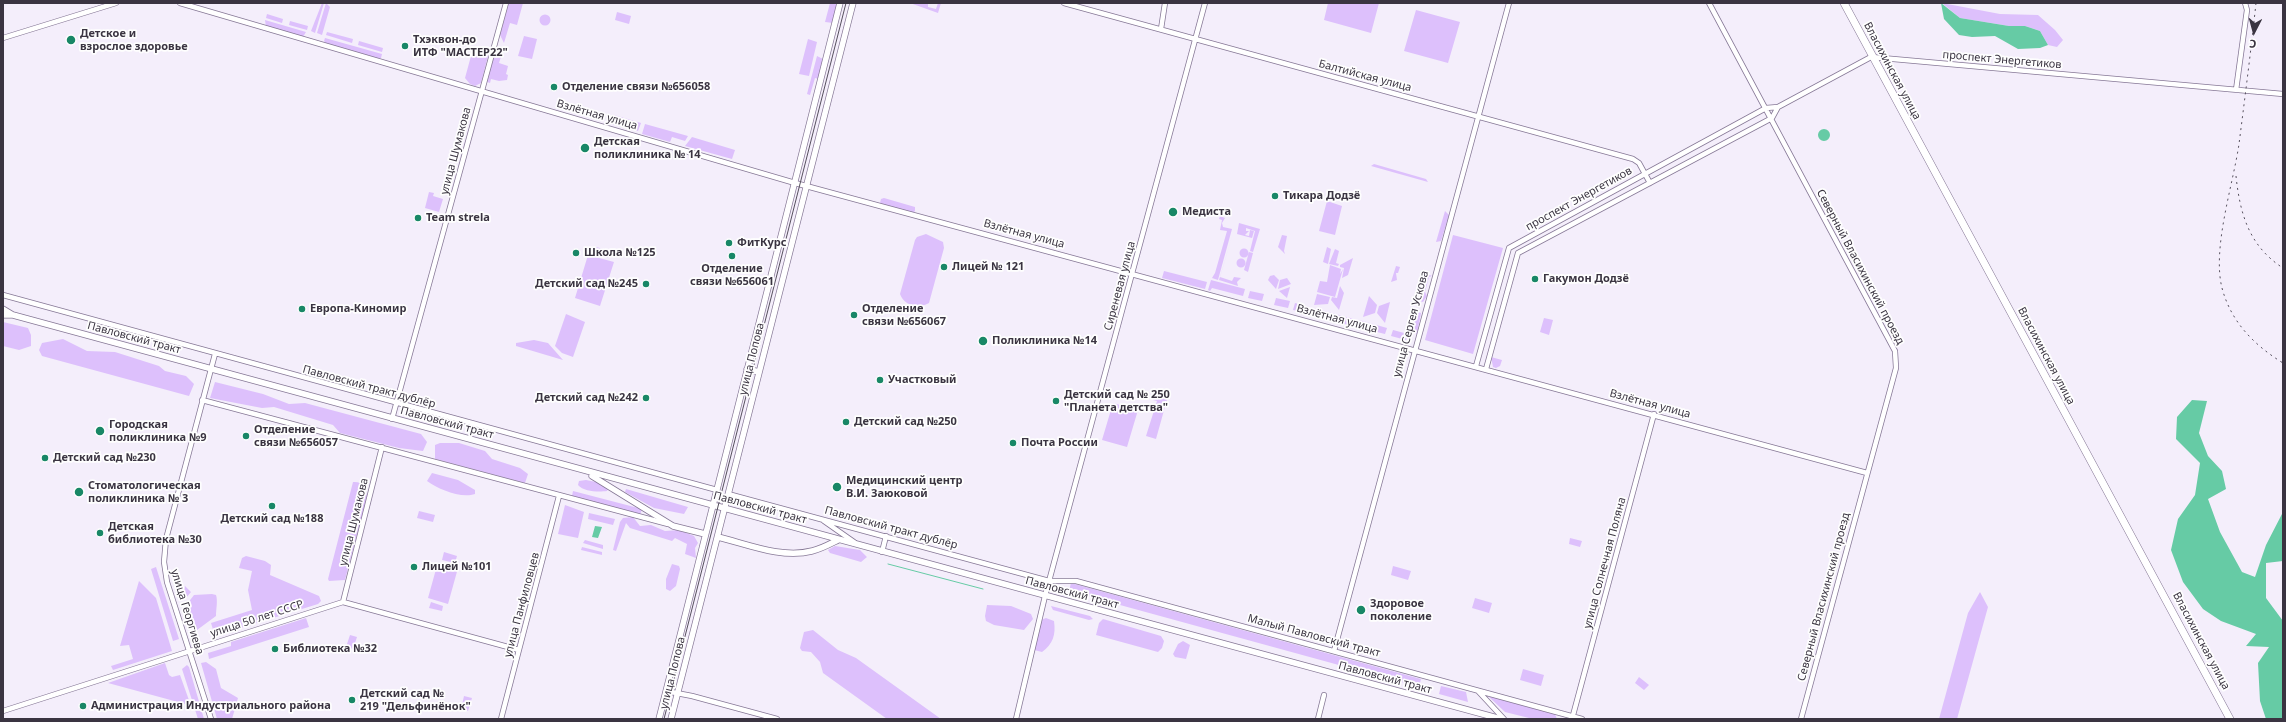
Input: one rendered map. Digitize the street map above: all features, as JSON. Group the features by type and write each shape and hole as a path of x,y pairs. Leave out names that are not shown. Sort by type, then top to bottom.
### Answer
{"highway":[{"name":"Власихинская улица","path":"1844,3 1871,57 2230,719"}],"main road":[{"name":"улица Попова","path":"659,719 840,3"},
{"name":"улица Попова","path":"671,719 853,3"},
{"name":"Павловский тракт","path":"3,309 13,315"},
{"name":"Павловский тракт","path":"3,315 13,315 1502,719"},
{"path":"748,369 759,372"},
{"path":"577,469 611,486 673,526 706,534"},
{"path":"718,537 763,549 803,553 814,551 838,540"},
{"path":"681,632 692,635"}],"street":[{"path":"3,38 116,3"},
{"name":"Взлётная улица","path":"180,3 482,90 795,183 1414,349 1867,473"},
{"name":"улица Шумакова","path":"392,419 506,3"},
{"name":"Балтийская улица","path":"1064,3 1634,159 1639,163 1650,183"},
{"path":"1161,30 1166,3"},
{"name":"Сиреневая улица","path":"1016,719 1045,596 1205,3"},
{"name":"улица Сергея Ускова","path":"1334,651 1508,3"},
{"name":"Северный Власихинский проезд","path":"1709,3 1772,118 1895,351 1896,368 1801,719"},
{"path":"2236,90 2246,10 2245,3"},
{"path":"1766,108 1778,107 1871,57"},
{"name":"проспект Энергетиков","path":"1871,57 2283,94"},
{"path":"1772,118 1778,107"},
{"name":"проспект Энергетиков","path":"1476,366 1509,248 1766,108"},
{"name":"проспект Энергетиков","path":"1486,369 1518,253 1772,118"},
{"name":"Павловский тракт дублёр","path":"3,295 717,490"},
{"path":"1490,313 1501,316"},
{"name":"улица Георгиева","path":"211,719 167,582 164,551 215,354"},
{"path":"202,400 673,526"},
{"name":"улица Солнечная Поляна","path":"1572,718 1654,414"},
{"name":"улица Шумакова","path":"343,602 382,447"},
{"name":"Павловский тракт дублёр","path":"728,494 1049,581"},
{"name":"улица Панфиловцев","path":"501,719 559,496"},
{"path":"821,519 858,545"},
{"path":"882,552 886,536"},
{"name":"Малый Павловский тракт","path":"1049,581 1076,581 1334,651 1572,718"},
{"path":"343,602 519,650"},
{"name":"улица 50 лет СССР","path":"3,711 343,602"},
{"path":"666,691 678,692 777,719"},
{"path":"1478,691 1502,719"},
{"path":"1318,719 1324,695"},
{"path":"1572,718 1582,719"}],"shaded area":[{"path":"322,3 324,3 315,33 311,31"},
{"path":"326,3 330,7 322,35 317,33"},
{"path":"509,3 523,3 517,25 510,23 504,43 500,35"},
{"path":"830,3 839,3 833,23 825,22"},
{"path":"910,3 928,3 928,7 936,9 938,3 941,3 938,13"},
{"path":"1328,3 1379,3 1371,33 1324,20"},
{"path":"1941,3 1960,18 2009,26 2025,26 2040,31 2048,45 2040,48 2018,49 1995,36 1972,37 1959,35 1944,19"},
{"path":"1942,3 2000,14 2038,15 2055,30 2063,40 2057,47 2048,45 2040,31 2025,26 2009,26 1960,18"},
{"path":"1416,10 1460,22 1448,63 1404,51"},
{"path":"617,12 631,16 629,24 615,20"},
{"path":"267,14 283,19 282,23 266,18"},
{"path":"543,15 547,15 549,16 549,24 543,25 540,22 540,18"},
{"path":"265,20 306,32 303,37 266,27"},
{"path":"290,21 308,26 307,30 289,25"},
{"path":"327,32 353,39 352,43 326,35"},
{"path":"524,36 537,39 532,59 518,56"},
{"path":"325,38 382,54 381,58 378,59 326,44 324,41"},
{"path":"808,39 817,42 809,76 799,74"},
{"path":"359,41 383,48 382,52 358,45"},
{"path":"496,48 503,50 499,63 508,66 506,74 508,75 507,80 499,81 491,79 490,83 487,82"},
{"path":"477,53 484,53 488,56 481,83 475,86 470,84 465,78 471,56"},
{"path":"817,56 823,59 819,79 815,78 810,95 807,94"},
{"path":"614,115 641,123 638,131 612,124"},
{"path":"645,124 688,136 685,141 672,137 670,142 642,134"},
{"path":"1822,129 1826,129 1830,135 1826,141 1822,141 1818,137 1818,133"},
{"path":"692,137 735,150 732,159 685,146"},
{"path":"1374,164 1426,179 1428,182 1371,166"},
{"path":"429,192 434,193 433,196 443,199 439,212 425,208"},
{"path":"884,198 915,207 915,211 913,213 883,205 880,203 881,199"},
{"path":"1327,201 1342,206 1335,235 1319,231"},
{"path":"1445,211 1449,215 1441,241 1436,242"},
{"path":"1220,216 1225,218 1222,223 1223,227 1232,229 1218,280 1212,278 1215,273 1227,231 1220,230 1222,220 1219,219"},
{"path":"1239,223 1260,229 1253,252 1250,251 1255,231 1246,228 1246,231 1249,231 1245,235 1249,236 1250,230 1254,231 1252,238 1237,234"},
{"path":"1234,230 1220,277 1232,281 1234,277 1241,278 1237,282 1238,286 1219,280"},
{"path":"926,234 943,242 944,248 929,303 916,306 908,304 900,294 915,240 917,237"},
{"path":"1282,235 1287,236 1284,251 1285,254 1278,247"},
{"path":"1453,235 1503,248 1473,354 1425,340"},
{"path":"596,247 611,251 608,258 594,254"},
{"path":"1327,247 1331,249 1328,264 1323,262"},
{"path":"1242,249 1246,249 1248,253 1246,257 1242,257 1240,255 1240,251"},
{"path":"1335,249 1339,251 1336,263 1339,264 1338,266 1329,264"},
{"path":"1249,252 1253,253 1248,272 1244,270"},
{"path":"588,255 614,262 600,306 575,298"},
{"path":"1353,258 1348,275 1342,278 1344,268 1340,267 1340,265"},
{"path":"1239,259 1243,259 1245,263 1243,267 1239,267 1237,265 1237,261"},
{"path":"1330,265 1341,269 1340,274 1343,269 1335,297 1317,292 1320,281 1327,282"},
{"path":"1396,266 1400,267 1398,273 1396,273 1397,280 1391,282"},
{"path":"1164,271 1207,282 1205,289 1162,278"},
{"path":"1427,274 1432,276 1429,277 1425,292 1427,296 1423,302 1420,301"},
{"path":"1274,275 1279,280 1276,289 1268,280 1270,276"},
{"path":"1287,278 1291,284 1278,289 1280,280"},
{"path":"1211,280 1245,289 1243,296 1212,288 1210,291 1208,290"},
{"path":"1340,286 1344,293 1339,310 1331,300 1332,297 1337,298"},
{"path":"1290,287 1287,298 1279,291"},
{"path":"1250,291 1264,294 1262,301 1248,298"},
{"path":"1317,294 1330,297 1328,304 1314,305"},
{"path":"1369,296 1377,305 1375,313 1363,317"},
{"path":"1276,298 1290,301 1288,308 1274,305"},
{"path":"1390,302 1385,323 1377,313 1379,306"},
{"path":"1295,303 1309,307 1307,313 1293,310"},
{"path":"1313,308 1354,319 1352,326 1311,315"},
{"path":"1417,312 1421,313 1417,334 1411,332"},
{"path":"566,314 585,322 573,357 562,353 555,346"},
{"path":"1544,318 1553,320 1549,335 1540,332"},
{"path":"1359,320 1387,328 1385,334 1357,327"},
{"path":"3,322 28,328 31,335 31,346 19,350 3,346"},
{"path":"1393,330 1408,334 1406,340 1391,336"},
{"path":"63,339 87,351 115,352 159,366 165,371 186,376 194,384 189,396 42,356 39,350 42,343"},
{"path":"534,340 548,343 563,360 516,346 516,343"},
{"path":"1491,357 1502,360 1500,366 1496,368 1493,367"},
{"path":"215,382 263,394 289,404 305,403 421,434 427,442 423,451 399,448 340,433 333,425 274,407 262,408 210,398"},
{"path":"1155,392 1168,396 1156,439 1146,436 1157,401 1153,400"},
{"path":"2192,400 2207,401 2199,433 2208,456 2222,471 2226,489 2208,499 2220,532 2242,572 2255,577 2266,545 2283,512 2283,561 2266,563 2266,598 2283,621 2283,719 2266,719 2260,701 2258,663 2269,647 2246,646 2256,634 2221,621 2203,609 2183,582 2171,550 2178,519 2195,495 2200,463 2176,439 2177,417"},
{"path":"1113,403 1138,410 1127,447 1102,440"},
{"path":"440,443 459,443 485,451 492,459 520,468 528,474 525,483 435,459 435,445"},
{"path":"432,473 458,480 475,490 475,494 457,494 437,487 427,481"},
{"path":"586,480 601,483 608,489 607,491 592,491 584,489 578,485 579,481"},
{"path":"353,482 361,484 367,496 345,580 329,581 328,579"},
{"path":"626,489 688,507 684,514 654,508 625,492"},
{"path":"573,491 642,509 640,515 572,496"},
{"path":"565,505 584,512 578,538 558,534"},
{"path":"419,511 435,515 433,522 417,518"},
{"path":"589,513 615,519 613,525 588,519"},
{"path":"633,517 640,526 651,525 665,531 679,530 694,536 698,543 695,548 696,558 685,554 687,544 675,538 672,541 630,528 626,523 616,551 613,550 620,522 623,518"},
{"path":"595,526 602,527 598,538 592,537"},
{"path":"1570,538 1582,541 1580,547 1569,544"},
{"path":"585,540 603,545 603,549 583,543"},
{"path":"835,546 860,550 867,557 861,562 830,553 828,550"},
{"path":"582,547 602,552 602,555 581,550"},
{"path":"444,552 457,556 455,563 442,560"},
{"path":"246,556 265,561 271,565 270,575 319,596 321,601 318,604 215,636 211,623 252,610 248,590 252,571 239,568 242,558"},
{"path":"438,562 458,568 448,604 428,598"},
{"path":"672,564 679,566 680,569 676,586 670,591 666,589 666,579"},
{"path":"1393,566 1411,571 1408,580 1391,575"},
{"path":"156,567 179,639 173,641 151,569"},
{"path":"139,581 156,598 172,651 113,670 111,666 133,659 129,645 120,646"},
{"path":"1071,583 1421,679 1419,687 1069,591"},
{"path":"185,586 191,592 186,598 182,598"},
{"path":"1980,592 1988,607 1957,719 1939,719 1968,613"},
{"path":"194,595 216,595 217,597 216,616 197,630 195,629 187,604"},
{"path":"1475,598 1492,603 1489,613 1472,608"},
{"path":"431,602 443,606 442,611 429,608"},
{"path":"987,605 1011,606 1031,614 1033,619 1024,630 994,625 986,621 985,616"},
{"path":"1051,606 1090,616 1093,619 1089,620 1053,610"},
{"path":"306,618 309,627 209,659 208,653 231,646 231,642"},
{"path":"1046,618 1054,621 1055,631 1049,646 1042,652 1034,650 1041,620"},
{"path":"1103,619 1161,636 1164,641 1162,648 1158,652 1096,635 1099,623"},
{"path":"813,630 838,650 856,658 941,719 887,719 823,673 820,662 811,652 802,651 800,648 804,632"},
{"path":"350,635 357,637 353,649 346,647"},
{"path":"1183,641 1190,645 1186,659 1175,657 1173,654 1178,644"},
{"path":"206,662 216,669 221,688 238,698 232,719 217,719 201,663"},
{"path":"165,663 169,675 172,677 180,675 190,703 189,705 108,683"},
{"path":"187,665 189,667 204,719 198,719 182,669"},
{"path":"1523,669 1544,675 1541,686 1520,680"},
{"path":"1639,677 1649,685 1644,690 1635,683"},
{"path":"1441,686 1466,692 1468,702 1439,694"},
{"path":"464,696 472,698 468,711 461,709"},
{"path":"1488,696 1555,714 1557,719 1533,719 1505,712"}],"waterway":[{"path":"888,564 983,589"}],"tram line":[{"path":"664,719 846,3"}],"railway":[{"path":"2256,3 2239,144 2221,236 2220,272 2222,288 2231,312 2245,332 2253,340 2283,363"},
{"path":"2236,176 2240,203 2248,228 2262,250 2283,268"}],"place":[{"name":"Детское и взрослое здоровье","path":"71,40"},
{"name":"Тхэквон-до ИТФ \"МАСТЕР22\"","path":"405,46"},
{"name":"Отделение связи №656058","path":"554,87"},
{"name":"Детская поликлиника № 14","path":"585,148"},
{"name":"Тикара Додзё","path":"1275,196"},
{"name":"Медиста","path":"1173,212"},
{"name":"Team strela","path":"418,218"},
{"name":"ФитКурс","path":"729,243"},
{"name":"Школа №125","path":"576,253"},
{"name":"Отделение связи №656061","path":"732,256"},
{"name":"Лицей № 121","path":"944,267"},
{"name":"Гакумон Додзё","path":"1535,279"},
{"name":"Детский сад №245","path":"646,284"},
{"name":"Европа-Киномир","path":"302,309"},
{"name":"Отделение связи №656067","path":"854,315"},
{"name":"Поликлиника №14","path":"983,341"},
{"name":"Участковый","path":"880,380"},
{"name":"Детский сад №242","path":"646,398"},
{"name":"Детский сад № 250 \"Планета детства\"","path":"1056,401"},
{"name":"Детский сад №250","path":"846,422"},
{"name":"Городская поликлиника №9","path":"100,431"},
{"name":"Отделение связи №656057","path":"246,436"},
{"name":"Почта России","path":"1013,443"},
{"name":"Детский сад №230","path":"45,458"},
{"name":"Медицинский центр В.И. Заюковой","path":"837,487"},
{"name":"Стоматологическая поликлиника № 3","path":"79,492"},
{"name":"Детский сад №188","path":"272,506"},
{"name":"Детская библиотека №30","path":"100,533"},
{"name":"Лицей №101","path":"414,567"},
{"name":"Здоровое поколение","path":"1361,610"},
{"name":"Библиотека №32","path":"275,649"},
{"name":"Детский сад № 219 \"Дельфинёнок\"","path":"352,700"},
{"name":"Администрация Индустриального района","path":"83,706"}]}
